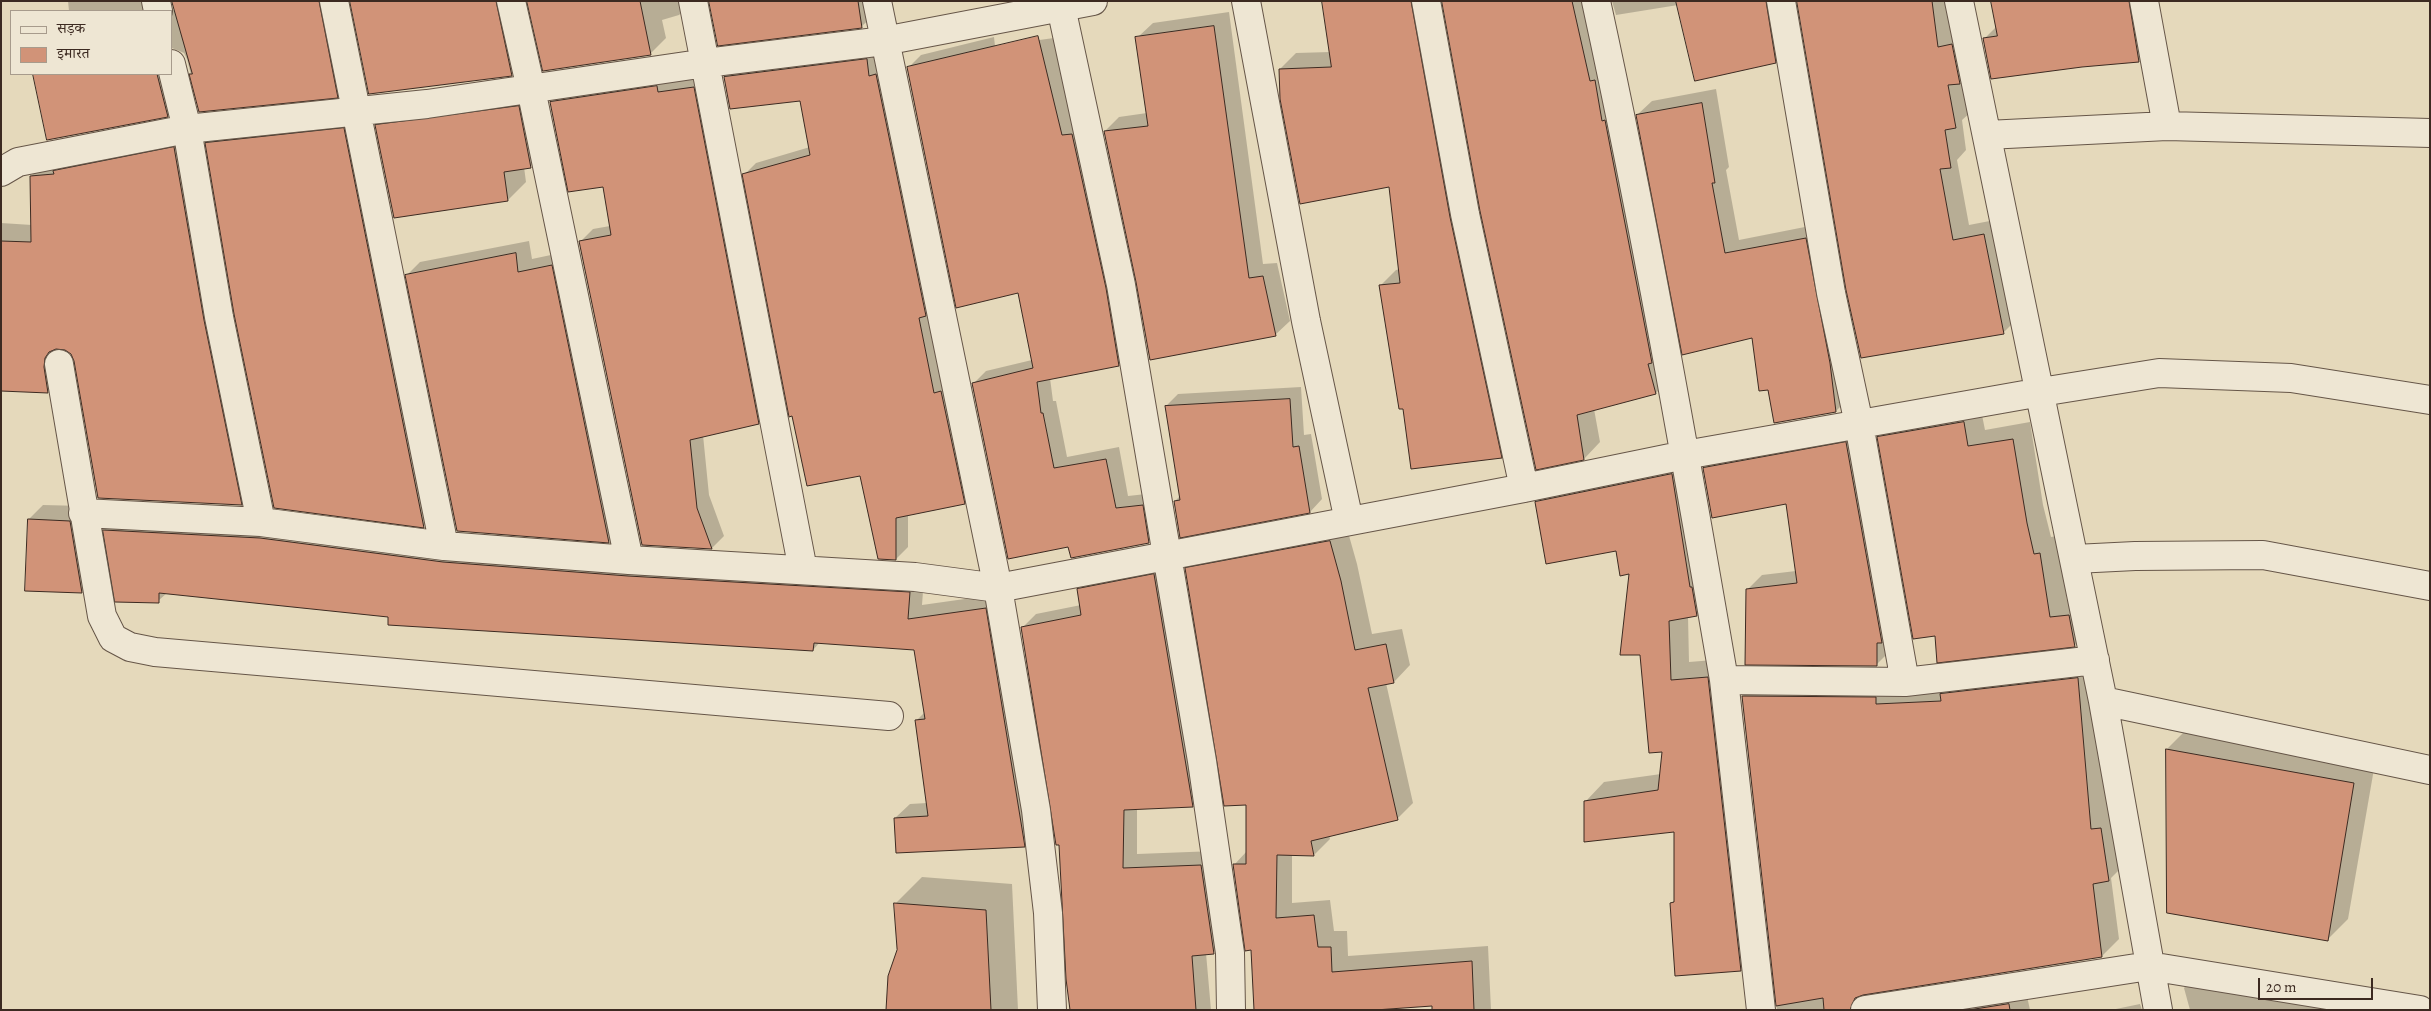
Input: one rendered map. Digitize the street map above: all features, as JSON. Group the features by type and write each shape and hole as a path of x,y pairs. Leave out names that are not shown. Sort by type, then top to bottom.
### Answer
{"street":[{"path":"334,1 444,546"},
{"path":"511,1 629,560"},
{"path":"693,1 803,570"},
{"path":"877,1 998,588 1036,810 1048,913 1052,1010"},
{"path":"1,172 18,162 187,129 427,104 706,63 884,41 1093,1"},
{"path":"1246,1 1306,321 1349,521"},
{"path":"1426,1 1465,214 1524,488"},
{"path":"1596,1 1627,144 1685,455 1724,680 1761,1010"},
{"path":"1782,1 1831,293 1859,424 1905,682"},
{"path":"1959,1 2075,559 2103,701 2158,1010"},
{"path":"2144,1 2167,126"},
{"path":"1061,7 1120,285 1202,761 1230,952 1231,1010"},
{"path":"172,68 187,129 219,317 261,522"},
{"path":"1987,135 2167,126 2430,133"},
{"path":"59,364 102,616 113,638 130,647 155,652 889,716"},
{"path":"83,513 261,522 444,546 629,560 915,577 998,588 1524,488 1685,455 2040,392 2159,373 2291,378 2430,400"},
{"path":"2075,559 2135,556 2263,556 2430,586"},
{"path":"1724,680 1905,682 2094,660"},
{"path":"2103,701 2430,770"},
{"path":"1865,1010 2149,966 2420,1010"}],"building":[{"path":"172,1 319,1 338,98 199,112 189,74 192,74"},
{"path":"350,1 496,1 512,76 369,94"},
{"path":"527,1 640,1 651,55 543,71"},
{"path":"709,1 858,1 862,28 718,46"},
{"path":"1322,1 1411,1 1450,217 1502,458 1411,469 1403,409 1399,409 1379,285 1400,283 1389,187 1300,204 1280,99 1279,69 1331,67"},
{"path":"1442,1 1572,1 1590,81 1595,80 1602,121 1605,120 1652,363 1648,364 1656,394 1577,415 1584,460 1536,470 1480,211"},
{"path":"1676,1 1766,1 1776,63 1695,81"},
{"path":"1797,1 1932,1 1938,47 1952,44 1960,84 1948,85 1956,128 1945,130 1951,168 1940,169 1953,240 1984,234 2004,334 1861,358 1846,290"},
{"path":"1991,1 2129,1 2139,62 2082,67 1991,79 1983,38 1997,36"},
{"path":"1214,26 1249,278 1263,276 1276,336 1150,360 1136,282 1104,131 1148,126 1135,37"},
{"path":"1038,36 1062,135 1072,134 1106,288 1119,366 1037,382 1041,413 1043,413 1054,468 1106,459 1116,508 1143,505 1149,543 1071,558 1068,547 1008,559 972,383 1033,368 1018,293 956,308 907,67"},
{"path":"867,59 869,76 876,74 926,316 919,318 934,393 941,391 965,504 896,518 896,560 878,559 860,476 807,486 792,416 789,417 742,174 810,155 800,101 730,109 724,77"},
{"path":"33,75 157,75 168,117 47,140"},
{"path":"657,86 658,92 694,87 759,424 690,440 697,508 712,549 642,545 579,241 611,235 603,187 568,192 550,102"},
{"path":"1702,103 1715,183 1712,183 1725,253 1806,238 1830,363 1836,412 1774,423 1768,390 1759,391 1752,338 1682,355 1636,115"},
{"path":"519,106 531,168 504,172 508,201 394,218 375,125"},
{"path":"344,128 424,528 274,508 234,314 205,143"},
{"path":"174,147 204,320 242,505 98,498 74,361 71,354 65,350 56,349 49,352 45,358 44,367 48,393 1,391 1,241 31,242 30,176 54,174 53,171"},
{"path":"516,253 518,272 552,265 609,543 457,531 405,275"},
{"path":"1290,399 1293,447 1299,446 1310,513 1180,538 1174,501 1180,500 1165,406"},
{"path":"1964,422 1968,446 2013,439 2027,523 2034,554 2040,553 2050,617 2069,615 2075,647 1937,663 1935,636 1913,639 1877,437"},
{"path":"1846,442 1882,643 1877,643 1877,666 1745,665 1746,589 1797,583 1786,504 1712,518 1703,468"},
{"path":"1672,474 1690,587 1692,587 1697,616 1669,621 1671,680 1708,677 1741,971 1675,976 1670,903 1674,902 1674,832 1584,842 1584,801 1658,790 1662,752 1649,753 1640,655 1620,655 1629,574 1620,576 1616,551 1546,564 1535,502"},
{"path":"28,519 70,521 82,593 25,591"},
{"path":"103,530 260,538 443,562 628,576 910,592 908,619 986,608 1025,847 896,853 894,818 928,816 915,720 925,719 914,650 814,643 813,651 388,625 388,617 159,593 159,603 115,602"},
{"path":"1330,541 1341,581 1355,650 1386,644 1394,683 1368,688 1398,820 1311,841 1314,856 1277,855 1276,918 1314,915 1318,947 1331,947 1332,972 1472,961 1474,1010 1432,1010 1432,1006 1375,1010 1254,1010 1251,950 1245,951 1233,864 1246,864 1246,805 1224,806 1185,568"},
{"path":"1154,574 1193,807 1124,810 1123,868 1201,865 1214,954 1192,956 1196,1010 1070,1010 1066,979 1059,845 1056,845 1021,627 1081,615 1077,589"},
{"path":"2078,678 2091,829 2101,828 2109,881 2093,884 2102,957 1863,995 1855,998 1850,1010 1824,1010 1823,998 1776,1006 1742,696 1876,697 1876,704 1941,701 1940,694"},
{"path":"2166,749 2354,783 2328,941 2167,913"},
{"path":"894,903 986,910 991,1010 886,1010 888,976 897,950"},
{"path":"2009,1004 2010,1010 1969,1010"}]}
